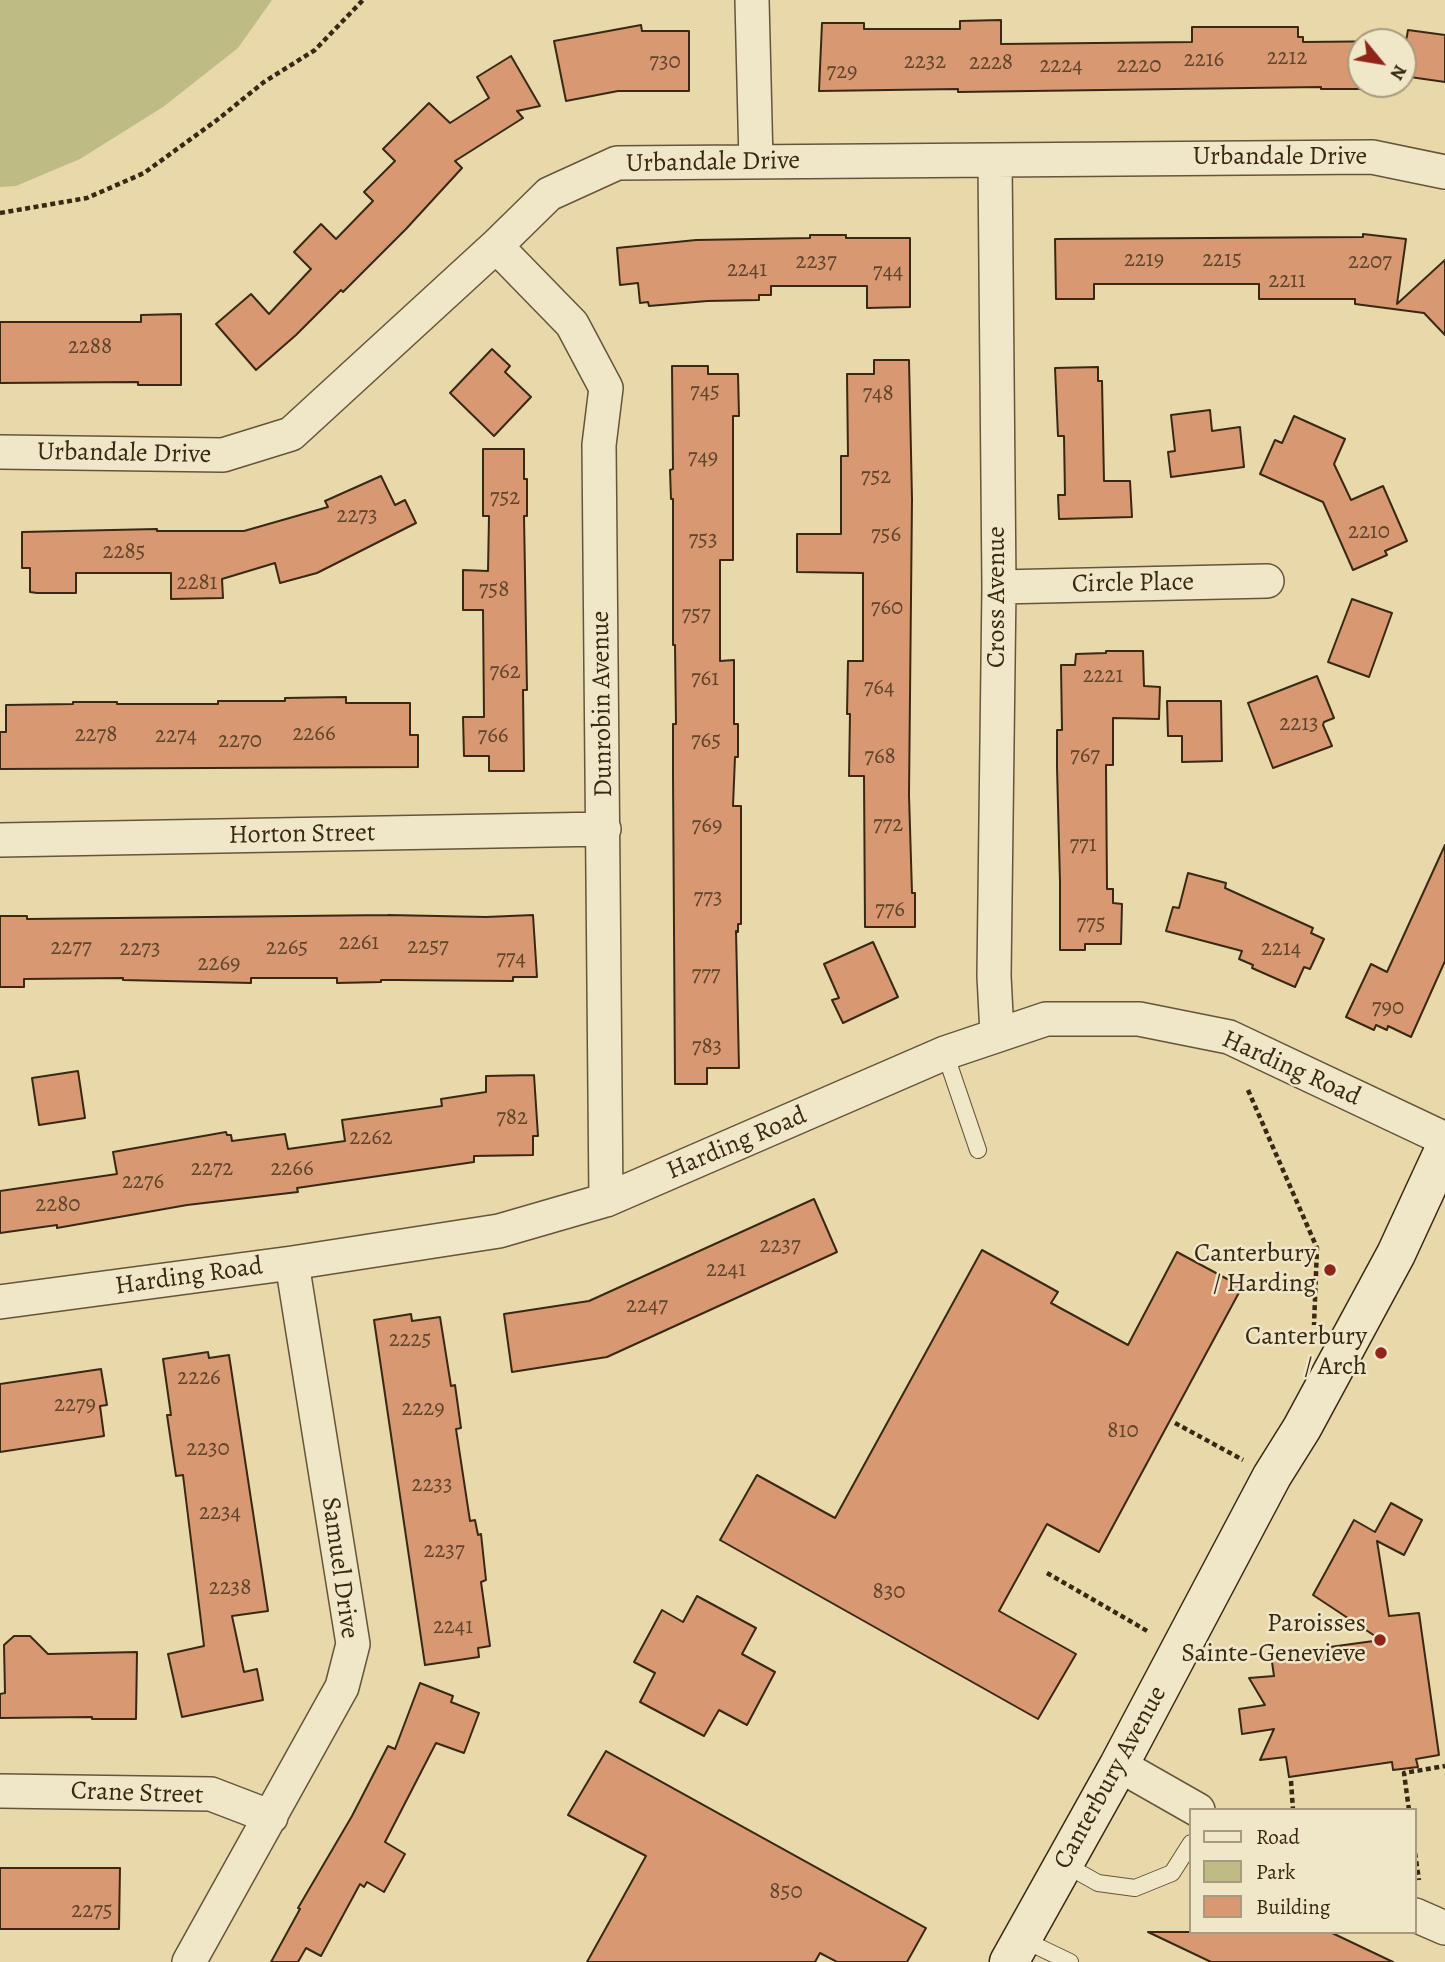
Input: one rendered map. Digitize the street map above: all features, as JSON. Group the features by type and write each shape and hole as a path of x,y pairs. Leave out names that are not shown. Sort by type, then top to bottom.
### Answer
{"street":[{"path":"752,0 756,162"},
{"name":"Urbandale Drive","path":"0,453 223,455 291,434 549,194 617,163 1372,157 1445,172"},
{"name":"Cross Avenue","path":"995,160 999,587 994,976 997,1034"},
{"name":"Dunrobin Avenue","path":"496,246 572,324 606,388 599,445 606,1200"},
{"name":"Circle Place","path":"999,587 1267,581"},
{"name":"Horton Street","path":"0,840 604,829"},
{"name":"Harding Road","path":"0,1302 292,1263 499,1231 606,1200 945,1054 1046,1019 1139,1018 1228,1037 1445,1139"},
{"name":"Canterbury Avenue","path":"1015,1951 1119,1765 1272,1476 1302,1428 1396,1254 1445,1148"},
{"name":"Samuel Drive","path":"189,1962 342,1686 353,1644 292,1263"},
{"path":"1119,1765 1194,1808"},
{"name":"Crane Street","path":"0,1791 211,1794 271,1817"},
{"path":"1417,1916 1445,1928"}],"lane":[{"path":"945,1054 978,1150"},
{"path":"1064,1864 1098,1883 1135,1888 1171,1873 1190,1844"},
{"path":"1015,1951 1070,1962"}],"path":[{"path":"0,213 87,198 144,173 264,82 315,50 363,0"},
{"path":"1248,1090 1317,1248 1314,1325"},
{"path":"1175,1423 1272,1476"},
{"path":"1047,1573 1180,1650"},
{"path":"1409,1808 1404,1773 1445,1766"},
{"path":"1291,1781 1293,1808"},
{"path":"1417,1866 1419,1880"}],"green space":[{"path":"0,0 272,0 238,48 163,107 80,159 16,186 0,187"}],"building":[{"path":"1001,20 1001,44 1192,42 1192,27 1298,27 1298,37 1303,37 1303,42 1347,42 1347,89 819,91 822,23 864,23 864,29 960,29 960,21"},
{"path":"641,25 642,31 689,31 689,91 618,91 566,101 554,41"},
{"path":"1417,31 1445,35 1445,82 1417,78"},
{"path":"511,56 540,106 517,111 523,118 455,161 462,168 406,229 343,292 341,290 256,370 216,324 251,294 269,314 311,269 294,252 321,224 336,239 373,201 364,192 395,161 383,149 429,103 450,123 489,98 477,77"},
{"path":"1363,234 1406,239 1397,304 1445,260 1445,335 1424,313 1355,304 1355,299 1259,299 1259,284 1094,284 1094,299 1056,299 1055,239 1363,237"},
{"path":"810,235 910,238 910,307 867,308 867,286 771,286 771,295 759,295 759,300 649,306 648,302 640,303 638,283 620,285 617,248 696,240 810,238"},
{"path":"181,314 181,385 138,385 138,382 0,383 0,322 141,322 141,315"},
{"path":"492,349 510,366 505,372 531,397 494,436 450,393"},
{"path":"874,360 909,360 912,499 909,795 915,927 865,927 864,776 849,776 850,714 847,714 848,661 863,661 863,573 797,572 797,534 841,534 841,456 848,456 847,374 874,374"},
{"path":"672,366 708,366 708,374 738,374 739,416 733,416 733,560 720,560 720,661 734,660 734,724 738,724 733,806 741,806 741,924 738,924 738,932 736,931 739,1068 707,1068 707,1084 675,1084 673,724 676,724 673,499 670,470 673,469"},
{"path":"1098,367 1098,381 1102,381 1104,481 1130,481 1132,517 1059,519 1058,495 1065,495 1064,436 1058,436 1055,368"},
{"path":"1210,410 1212,431 1240,427 1244,467 1171,477 1168,452 1175,451 1171,415"},
{"path":"1294,416 1345,439 1334,464 1351,500 1383,486 1407,541 1385,551 1387,555 1353,570 1323,502 1260,474 1275,440 1282,443"},
{"path":"483,449 524,449 524,479 527,479 527,516 524,516 527,690 523,690 524,771 489,771 489,756 464,756 463,717 484,717 483,610 463,610 463,570 488,571 489,516 483,516"},
{"path":"381,476 395,505 405,500 416,523 317,573 280,583 275,563 222,579 223,598 171,599 171,573 76,573 76,593 30,592 30,568 22,568 22,532 157,529 244,531 328,507 325,501"},
{"path":"1352,599 1392,613 1369,677 1328,662"},
{"path":"1143,651 1144,686 1160,687 1159,719 1113,718 1113,765 1106,765 1107,889 1113,889 1113,903 1122,904 1121,944 1085,944 1085,950 1060,950 1057,730 1062,730 1061,665 1075,665 1076,654"},
{"path":"1317,676 1334,718 1323,725 1332,746 1273,768 1248,703"},
{"path":"346,697 346,703 410,703 410,735 418,735 418,767 0,769 0,732 6,732 6,705 73,702 218,704 218,701"},
{"path":"1167,701 1221,701 1222,761 1182,762 1182,736 1168,736"},
{"path":"1445,845 1445,961 1411,1037 1388,1026 1387,1030 1376,1025 1374,1030 1346,1017 1371,964 1387,972"},
{"path":"1188,873 1226,883 1225,888 1313,928 1311,933 1324,939 1310,969 1304,967 1295,987 1252,968 1253,965 1239,959 1242,951 1166,931 1173,907 1179,908"},
{"path":"533,915 537,977 513,977 513,981 381,980 337,983 337,978 251,978 251,983 123,978 24,979 24,987 0,987 0,916 27,916 27,919"},
{"path":"873,942 898,997 843,1023 832,1000 839,998 824,964"},
{"path":"78,1071 85,1118 39,1125 32,1078"},
{"path":"534,1075 538,1136 533,1136 533,1155 474,1156 474,1162 297,1188 298,1192 187,1205 57,1228 57,1225 0,1233 0,1191 117,1174 113,1152 226,1132 231,1135 232,1141 285,1134 288,1149 345,1141 342,1120 442,1106 441,1099 486,1092 486,1076"},
{"path":"814,1199 837,1252 607,1357 512,1372 504,1314 589,1301"},
{"path":"982,1250 1058,1292 1051,1303 1128,1345 1177,1252 1242,1287 1099,1552 1047,1524 999,1611 1076,1654 1038,1719 720,1540 757,1475 835,1518"},
{"path":"411,1314 412,1321 440,1317 451,1386 455,1385 461,1428 456,1429 470,1521 475,1520 478,1535 481,1534 486,1580 481,1582 490,1646 478,1648 479,1657 425,1665 374,1320"},
{"path":"208,1352 209,1358 229,1355 268,1611 232,1616 244,1672 257,1669 263,1700 182,1717 168,1654 204,1646 183,1475 176,1476 167,1415 171,1415 163,1359"},
{"path":"101,1369 107,1405 100,1406 104,1436 0,1452 0,1384"},
{"name":"Paroisses Sainte-Genevieve","path":"1391,1503 1422,1520 1404,1555 1377,1541 1389,1616 1419,1613 1439,1755 1416,1759 1418,1767 1393,1770 1392,1762 1289,1777 1286,1757 1260,1760 1274,1729 1242,1734 1239,1709 1265,1705 1249,1678 1274,1676 1271,1655 1381,1640 1313,1595 1354,1520 1375,1532"},
{"path":"697,1596 756,1628 742,1654 775,1672 747,1725 719,1710 704,1736 640,1702 655,1673 634,1662 662,1610 683,1622"},
{"path":"14,1636 30,1636 48,1654 137,1652 136,1719 0,1718 0,1694 5,1693 4,1645"},
{"path":"420,1683 453,1696 451,1702 479,1713 464,1753 436,1743 385,1842 405,1854 384,1892 367,1882 364,1887 360,1884 321,1956 306,1948 298,1962 271,1962 388,1746 395,1749"},
{"path":"606,1751 926,1928 907,1962 837,1962 820,1953 815,1962 587,1962 646,1856 568,1815"},
{"path":"0,1868 120,1868 119,1929 0,1929"},
{"path":"1148,1932 1334,1934 1393,1962 1211,1962"}],"place":[{"name":"Canterbury / Harding","path":"1330,1270"},
{"name":"Canterbury / Arch","path":"1381,1353"},
{"name":"Paroisses Sainte-Genevieve","path":"1380,1640"}]}
